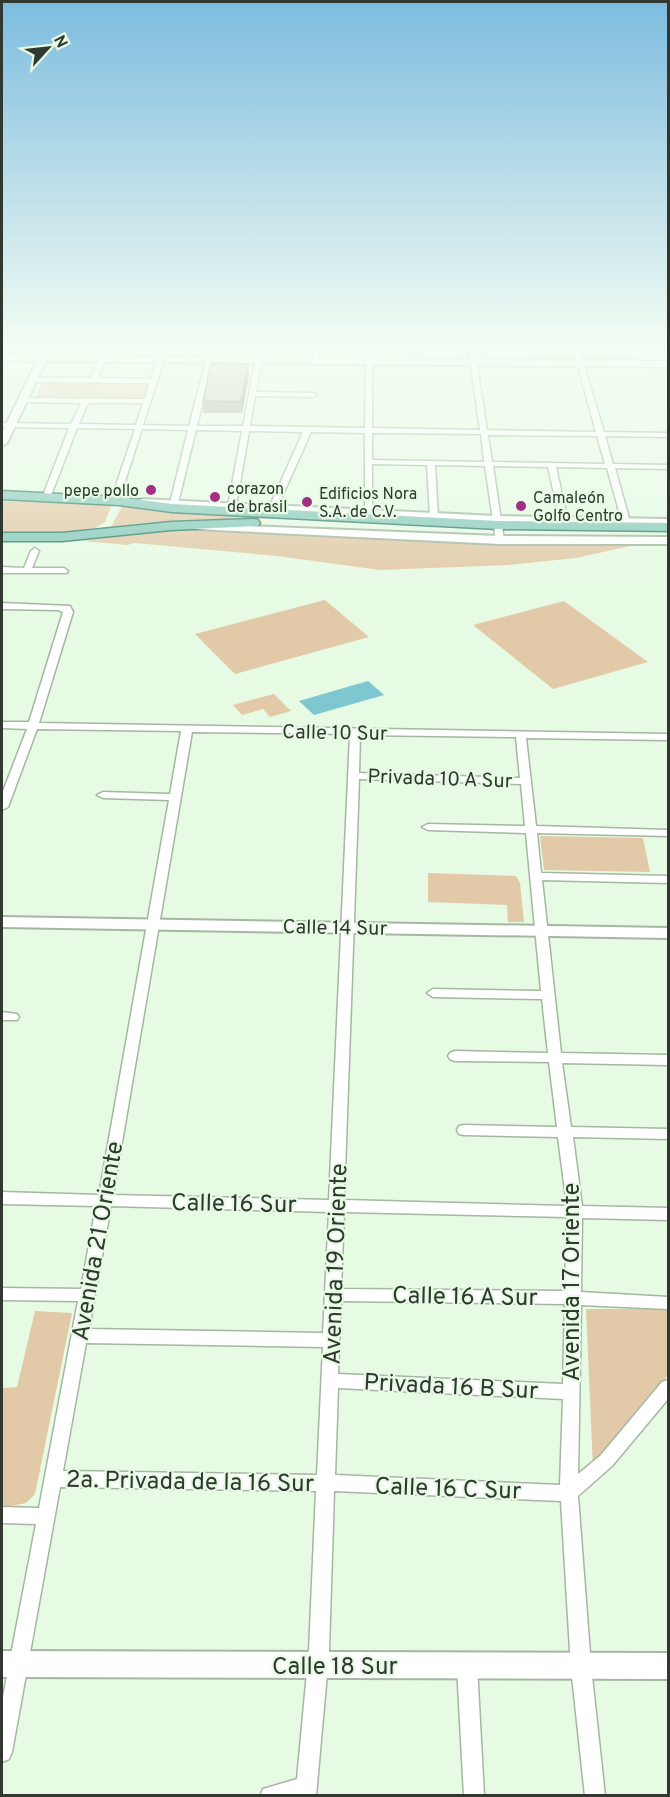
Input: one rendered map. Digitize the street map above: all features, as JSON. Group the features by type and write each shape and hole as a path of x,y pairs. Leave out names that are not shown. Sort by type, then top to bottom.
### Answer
{"main road":[{"path":"2,495 46,498 115,508 287,513 499,530 669,527"},
{"path":"232,506 287,513"},
{"path":"99,533 115,508"},
{"path":"608,527 626,522"},
{"path":"2,537 34,543 84,539 99,533 171,526 268,523 669,536"}],"street":[{"path":"46,498 73,429"},
{"path":"139,429 115,508 174,503 434,517 499,530 669,541"},
{"path":"174,503 192,429"},
{"path":"238,429 669,435"},
{"path":"232,506 245,429"},
{"path":"484,429 499,530"},
{"path":"599,429 626,522"},
{"path":"273,508 308,430"},
{"path":"368,514 369,431"},
{"path":"369,462 669,467"},
{"path":"431,463 434,517"},
{"path":"551,465 564,521"},
{"path":"499,530 564,521 669,522"},
{"path":"27,570 35,551"},
{"path":"2,570 64,571"},
{"path":"2,606 67,608 68,612 33,726 2,807"},
{"name":"Calle 10 Sur","path":"2,725 669,737"},
{"name":"Avenida 21 Oriente","path":"2,1752 10,1664 45,1516 105,1200 187,729"},
{"name":"Avenida 19 Oriente","path":"307,1791 318,1665 327,1483 355,732"},
{"name":"Avenida 17 Oriente","path":"521,735 555,1058 575,1210 575,1298 569,1493 581,1667 595,1796"},
{"name":"Privada 10 A Sur","path":"353,776 526,781"},
{"path":"103,795 175,797"},
{"path":"428,827 669,833"},
{"path":"537,876 669,879"},
{"name":"Calle 14 Sur","path":"2,922 669,933"},
{"path":"433,993 549,995"},
{"path":"455,1056 669,1060"},
{"path":"464,1131 669,1134"},
{"name":"Calle 16 Sur","path":"2,1198 669,1214"},
{"path":"2,1294 87,1295"},
{"name":"Calle 16 A Sur","path":"334,1295 575,1298 669,1303"},
{"path":"79,1336 332,1340"},
{"name":"Privada 16 B Sur","path":"330,1381 572,1392"},
{"path":"569,1493 606,1461 669,1387"},
{"name":"2a. Privada de la 16 Sur","path":"52,1479 327,1483"},
{"name":"Calle 16 C Sur","path":"327,1483 569,1493"},
{"path":"2,1515 45,1516"},
{"name":"Calle 18 Sur","path":"10,1664 669,1666"},
{"path":"467,1666 474,1796"},
{"path":"270,1796 307,1791"}],"shaded area":[{"path":"2,501 112,504 105,522 95,528 65,532 2,532"},
{"path":"122,506 493,527 493,529 254,519 206,519 111,527"},
{"path":"186,528 476,543 635,545 576,558 508,565 380,570 277,556 135,543 127,545 83,541"},
{"path":"325,600 369,637 235,674 195,634"},
{"path":"564,601 648,662 553,689 473,625"},
{"path":"274,694 291,711 270,717 263,709 242,715 233,705"},
{"path":"540,836 643,838 650,872 544,870"},
{"path":"428,873 516,876 520,883 524,922 508,922 507,905 428,902"},
{"path":"586,1309 668,1309 668,1375 593,1468"},
{"path":"35,1311 72,1313 35,1494 26,1503 2,1508 2,1388 17,1387"}],"water":[{"path":"368,681 384,695 314,715 299,701"}],"place":[{"name":"pepe pollo","path":"151,490"},
{"name":"corazon de brasil","path":"215,497"},
{"name":"Edificios Nora S.A. de C.V.","path":"307,502"},
{"name":"Camaleón Golfo Centro","path":"521,506"}]}
